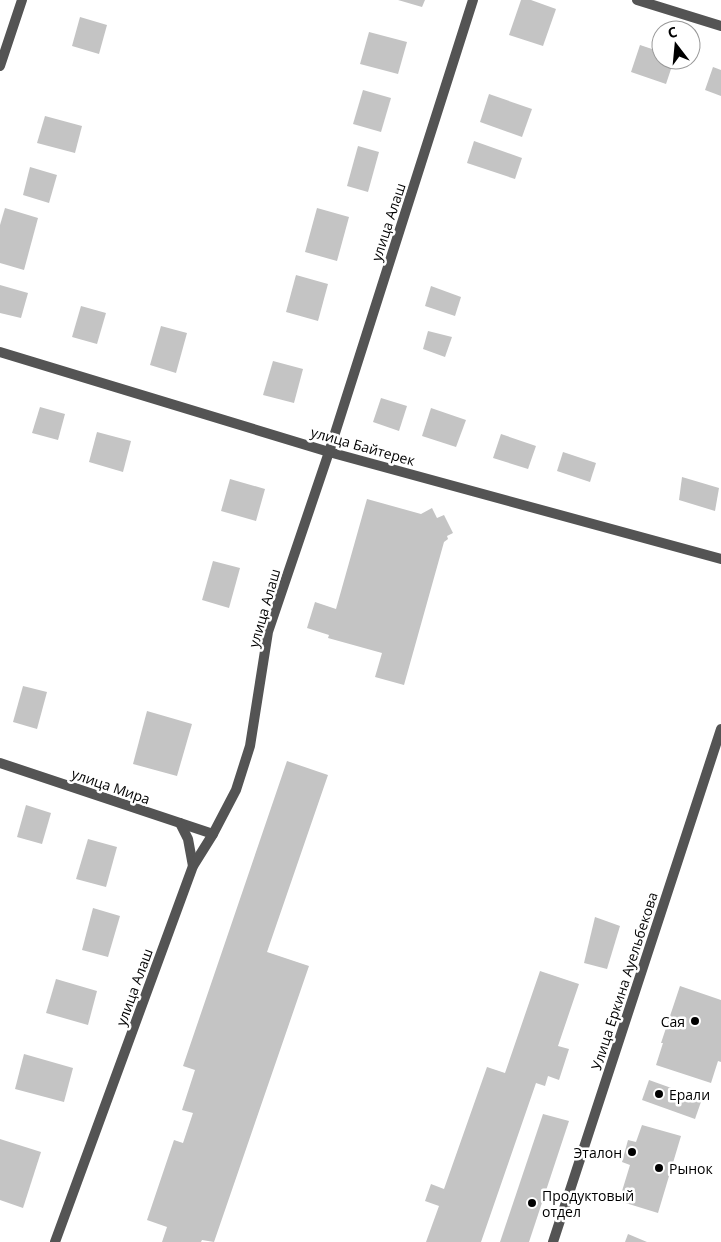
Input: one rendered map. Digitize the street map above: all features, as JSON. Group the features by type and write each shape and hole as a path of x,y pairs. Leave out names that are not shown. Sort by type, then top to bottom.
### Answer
{"street":[{"path":"0,66 22,0"},
{"name":"улица Алаш","path":"55,1242 193,866 213,834 236,790 250,746 268,632 329,452 473,0"},
{"path":"637,0 721,26"},
{"name":"улица Байтерек","path":"0,352 329,452 721,560"},
{"name":"Улица Еркина Ауельбекова","path":"553,1242 721,729"},
{"name":"улица Мира","path":"0,763 213,834"},
{"path":"180,823 188,839 193,866"}],"building":[{"path":"398,0 425,0 422,7"},
{"path":"521,0 531,0 556,9 543,46 509,35"},
{"path":"80,17 107,25 99,54 72,46"},
{"path":"369,32 407,42 398,74 360,64"},
{"path":"640,45 651,49 651,70 671,70 666,84 631,72"},
{"path":"713,67 721,70 721,96 705,90"},
{"path":"363,90 391,98 381,132 353,124"},
{"path":"489,94 532,109 522,137 480,122"},
{"path":"45,116 82,126 75,153 37,143"},
{"path":"474,141 522,158 515,179 467,163"},
{"path":"358,146 379,152 368,192 347,186"},
{"path":"30,167 57,175 49,203 23,195"},
{"path":"5,208 38,218 24,270 0,263 0,225"},
{"path":"317,208 349,217 337,261 305,252"},
{"path":"296,275 328,284 318,321 286,312"},
{"path":"0,285 28,293 21,318 0,313"},
{"path":"431,286 461,297 455,316 425,306"},
{"path":"81,306 106,313 97,344 72,337"},
{"path":"161,326 187,333 176,373 150,365"},
{"path":"428,331 452,337 445,357 423,349"},
{"path":"273,361 303,369 294,403 263,395"},
{"path":"381,398 407,406 399,431 373,422"},
{"path":"40,407 65,414 58,440 32,433"},
{"path":"431,408 466,420 456,447 422,436"},
{"path":"97,432 131,441 123,472 89,462"},
{"path":"501,434 536,446 528,469 493,458"},
{"path":"563,452 596,463 590,482 557,471"},
{"path":"682,477 719,488 715,511 679,500"},
{"path":"230,479 265,489 256,521 221,511"},
{"path":"367,499 421,514 432,508 437,518 444,515 453,533 447,536 448,539 444,542 404,685 375,677 382,653 328,638 329,635 307,628 315,602 336,609"},
{"path":"213,561 240,568 229,608 202,600"},
{"path":"23,686 47,692 37,729 13,722"},
{"path":"147,711 192,724 177,776 133,764"},
{"path":"287,761 328,775 267,952 309,966 214,1242 202,1240 201,1242 162,1242 167,1227 147,1220 174,1140 183,1143 193,1113 182,1110 195,1070 183,1066"},
{"path":"26,805 51,813 42,844 17,837"},
{"path":"88,839 117,847 106,887 76,879"},
{"path":"93,908 120,916 108,957 82,950"},
{"path":"595,917 620,926 607,969 584,963"},
{"path":"540,971 579,984 558,1046 569,1049 559,1080 548,1076 545,1086 536,1083 481,1242 426,1242 439,1206 425,1201 431,1184 444,1189 487,1067 505,1073"},
{"path":"56,979 97,991 88,1025 46,1013"},
{"name":"Сая","path":"680,986 721,1000 721,1062 718,1061 711,1083 656,1065 663,1043 661,1043"},
{"path":"24,1054 73,1068 64,1102 15,1089"},
{"path":"649,1080 702,1099 695,1119 642,1100"},
{"path":"543,1114 569,1121 529,1242 500,1242"},
{"path":"642,1125 681,1136 658,1213 619,1201 630,1165 622,1162 628,1140 636,1142"},
{"path":"0,1139 41,1152 23,1208 0,1200"},
{"path":"628,1234 647,1242 625,1242"}],"place":[{"name":"Сая","path":"695,1021"},
{"name":"Ерали","path":"659,1094"},
{"name":"Эталон","path":"632,1152"},
{"name":"Рынок","path":"659,1168"},
{"name":"Продуктовый отдел","path":"532,1203"}]}
